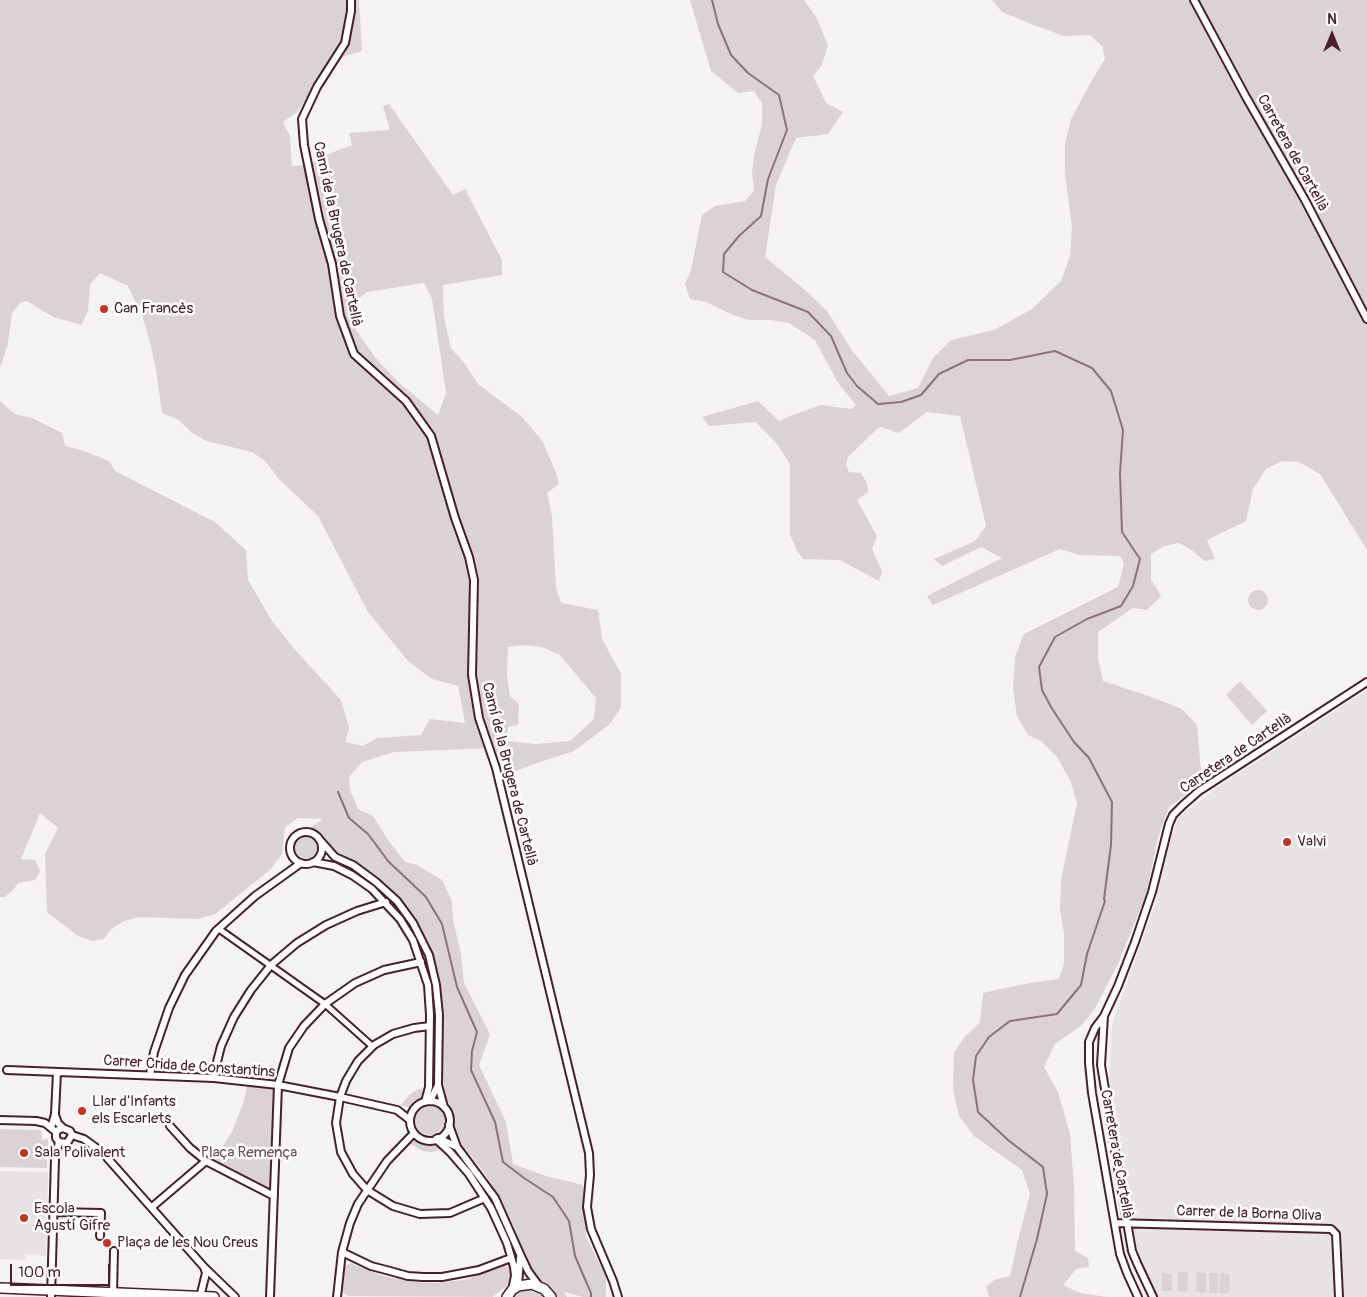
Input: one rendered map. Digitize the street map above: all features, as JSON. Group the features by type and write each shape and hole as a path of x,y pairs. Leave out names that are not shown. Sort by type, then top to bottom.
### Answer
{"main road":[{"path":"510,1293 525,1284 539,1286 551,1297"},
{"path":"0,1288 51,1294 113,1293 214,1297"}],"street":[{"name":"Camí de la Brugera de Cartellà","path":"351,0 351,11 344,44 317,88 302,119 304,145 319,219 332,264 340,316 354,354 406,401 431,436 455,518 469,557 474,580 472,675 479,718 496,768 589,1153 590,1175 587,1207 591,1229 613,1280 618,1297"},
{"name":"Carretera de Cartellà","path":"1194,0 1246,97 1305,200 1367,319"},
{"name":"Carretera de Cartellà","path":"1138,1297 1123,1263 1115,1223 1090,1074 1089,1042 1118,986 1152,892 1169,824 1173,815 1199,791 1367,682"},
{"path":"301,863 292,855 290,850 291,842 294,837 306,832 312,833 335,857 361,871 397,901 413,923 429,955 436,985 438,1008 438,1085 444,1107 449,1115 449,1125 457,1147 495,1198 528,1271 539,1286"},
{"path":"314,861 321,854 322,847 319,839"},
{"path":"150,1075 154,1052 169,1008 185,975 219,929 254,896 301,863 335,857"},
{"path":"314,861 334,866 372,889 400,919 412,940 428,984 430,1026 428,1101"},
{"path":"214,1078 221,1046 234,1018 251,990 271,966 297,943 326,925 358,911 386,902"},
{"path":"219,929 325,1004 372,1046"},
{"path":"270,1297 278,1085 289,1048 304,1026 325,1004 355,983 384,970 421,962"},
{"name":"Carretera de Cartellà","path":"1104,1016 1101,1065 1132,1251 1153,1297"},
{"path":"430,1026 393,1034 372,1046 358,1061 346,1080 340,1097 336,1123 341,1152 353,1174 367,1190 393,1206 420,1214 450,1213 485,1198"},
{"path":"1089,1042 1094,1040 1101,1043"},
{"name":"Carrer Crida de Constantins","path":"7,1070 214,1078 278,1085 397,1110 410,1120"},
{"path":"57,1072 55,1114 57,1129"},
{"path":"428,1101 438,1085"},
{"path":"444,1107 438,1102 428,1101 416,1106 412,1111 410,1120 414,1132 424,1139 437,1139 457,1147"},
{"name":"Carrer Crida de Constantins","path":"397,1110 416,1106"},
{"path":"51,1294 55,1159 59,1142 56,1136 55,1114"},
{"path":"0,1120 36,1121 57,1129 70,1130 72,1135 84,1139 102,1152 204,1267 235,1297"},
{"path":"437,1139 445,1133 449,1125"},
{"path":"170,1126 190,1148 206,1161 274,1196"},
{"path":"337,1297 342,1252 350,1223 358,1204 387,1161 414,1132"},
{"path":"59,1142 67,1143 72,1135"},
{"path":"437,1139 469,1174 485,1198 499,1225 511,1258 515,1276 510,1293"},
{"path":"152,1207 206,1161"},
{"path":"54,1212 101,1213 100,1236"},
{"name":"Carrer de la Borna Oliva","path":"1115,1223 1331,1229 1336,1234 1339,1297"},
{"path":"113,1293 114,1251"},
{"path":"342,1252 380,1268 408,1276 442,1277 479,1270 511,1258"},
{"path":"510,1293 520,1268 520,1254"},
{"path":"200,1297 206,1273 204,1267"}],"shaded area":[{"path":"1367,690 1367,1297 1158,1297 1146,1277 1135,1242 1109,1077 1112,1024 1155,905 1171,838 1178,818 1216,788"},
{"name":"Escola Agustí Gifre","path":"0,1171 48,1172 46,1256 26,1255 26,1260 0,1259"}],"green space":[{"path":"0,0 359,0 362,51 328,61 309,96 297,112 283,122 290,136 292,166 309,165 323,156 352,145 349,133 390,130 383,106 389,104 453,195 465,189 502,260 502,275 443,285 444,317 451,348 465,364 478,384 522,417 543,442 559,484 547,493 552,516 556,587 561,603 598,610 602,639 621,674 621,707 610,724 574,751 507,774 493,748 394,752 362,762 349,777 350,790 358,809 373,816 405,862 417,865 442,880 452,901 453,920 461,954 464,983 490,1034 479,1065 506,1122 513,1164 546,1176 583,1185 586,1237 606,1277 606,1297 583,1297 564,1292 567,1297 556,1297 549,1288 537,1279 529,1268 513,1224 496,1192 483,1171 453,1132 453,1112 444,1095 442,1082 443,1016 441,990 428,941 407,907 394,893 364,867 334,851 320,834 309,828 323,819 298,818 285,827 282,854 270,870 215,914 198,919 139,917 124,921 111,929 104,939 92,941 78,936 47,912 45,854 58,828 40,813 21,859 35,860 40,871 35,880 18,883 5,897 0,897 0,401 15,414 32,418 62,433 65,446 109,461 115,471 215,522 246,550 248,580 272,621 296,651 341,700 349,728 345,742 363,746 377,738 421,735 430,719 465,723 458,686 432,679 408,661 368,612 318,516 280,480 264,460 252,452 206,441 191,432 179,420 162,413 150,342 142,315 128,286 100,273 90,285 88,310 82,325 53,317 27,301 20,303 12,313 8,343 0,368","holes":["424,283 432,299 446,393 438,415 399,383 374,356 356,330 350,306 367,292","523,645 542,647 560,655 596,698 594,719 570,741 536,744 506,741 508,727 518,725 519,704 510,696 507,675 508,647"]},
{"path":"690,0 804,0 816,17 828,45 822,65 813,76 826,103 843,112 828,134 796,138 776,185 765,257 827,311 851,349 889,396 918,388 933,358 951,340 994,330 1032,309 1061,281 1070,256 1072,226 1065,174 1065,143 1071,119 1105,59 1102,46 1090,35 1064,36 1002,12 992,0 1367,0 1367,550 1320,474 1299,462 1282,461 1266,469 1253,489 1246,521 1207,540 1215,559 1204,561 1193,551 1179,543 1164,546 1151,554 1151,579 1161,596 1147,610 1133,608 1098,632 1098,658 1103,681 1182,709 1197,725 1202,783 1169,807 1158,837 1146,895 1118,964 1094,1010 1081,1026 1055,1044 1044,1067 1058,1092 1070,1134 1074,1188 1075,1251 1088,1258 1089,1267 1076,1269 1063,1285 1080,1293 1107,1297 989,1297 986,1287 994,1280 1010,1276 1030,1194 1022,1170 974,1136 959,1116 953,1089 954,1053 963,1039 980,1022 983,993 1059,979 1064,963 1064,934 1060,909 1061,880 1077,803 1070,780 1057,757 1041,741 1028,735 1017,716 1013,688 1015,657 1024,634 1118,587 1124,564 1120,556 1080,555 1060,549 933,605 927,596 1002,558 981,547 942,566 934,559 975,541 986,526 960,416 927,412 899,433 881,427 878,428 848,457 846,465 849,472 861,473 867,483 868,492 857,500 877,536 872,549 882,571 879,581 840,560 803,559 790,535 790,464 777,444 756,422 709,426 702,417 758,401 779,421 821,405 852,409 856,405 838,383 815,340 789,323 771,320 749,320 733,315 706,302 690,299 685,284 691,270 702,215 715,206 745,201 754,191 752,172 762,125 762,103 754,91 738,93 711,71"},
{"path":"1258,590 1265,593 1268,600 1265,607 1258,610 1251,607 1248,600 1251,593"},
{"path":"1240,681 1267,711 1252,725 1226,695"},
{"path":"306,836 314,839 317,847 314,855 306,858 298,855 295,847 298,839"},
{"name":"Plaça Remença","path":"248,1082 278,1085 274,1196 206,1161 218,1154 232,1132 243,1104"},
{"path":"426,1088 423,1096 409,1107 400,1106 410,1094 418,1089"},
{"path":"430,1105 441,1109 445,1120 441,1131 430,1135 419,1131 415,1120 419,1109"},
{"name":"Sala Polivalent","path":"0,1129 41,1130 42,1140 48,1139 47,1168 0,1167"},
{"path":"416,1140 426,1144 440,1144 445,1148 432,1152 423,1151 410,1144"},
{"path":"350,1263 383,1276 416,1282 435,1283 464,1280 505,1265 509,1268 511,1276 506,1287 492,1297 348,1296 343,1293 343,1289 345,1267"},
{"path":"1178,1272 1188,1272 1187,1292 1178,1291"},
{"path":"1197,1272 1206,1273 1206,1293 1196,1292"},
{"path":"1162,1273 1172,1274 1172,1291 1162,1291"},
{"path":"1209,1273 1218,1273 1218,1293 1209,1293"},
{"path":"1220,1273 1230,1274 1229,1293 1219,1293"},
{"path":"529,1289 538,1292 543,1297 513,1297 520,1291"}],"waterway":[{"path":"712,0 718,24 731,55 748,73 779,95 787,130 768,179 761,216 739,236 724,254 723,272 752,290 808,312 831,336 847,373 857,386 878,404 901,402 921,395 939,374 968,360 1010,360 1055,351 1092,368 1111,391 1123,430 1120,473 1122,532 1140,559 1133,586 1121,606 1087,619 1055,637 1039,667 1042,690 1051,707 1074,742 1089,758 1112,802 1111,845 1105,901 1087,954 1081,985 1057,1014 1010,1021 989,1037 976,1056 973,1080 978,1112 1008,1140 1043,1167 1047,1194 1037,1239 1020,1297"},
{"path":"338,792 349,818 368,834 388,861 426,897 442,924 457,987 477,1032 472,1051 471,1070 495,1122 503,1162 553,1197 569,1221 575,1256 591,1297"}],"place":[{"name":"Can Francès","path":"104,309"},
{"name":"Valvi","path":"1287,842"},
{"name":"Llar d'Infants els Escarlets","path":"82,1111"},
{"name":"Sala Polivalent","path":"24,1153"},
{"name":"Escola Agustí Gifre","path":"24,1218"},
{"name":"Plaça de les Nou Creus","path":"107,1243"}]}
